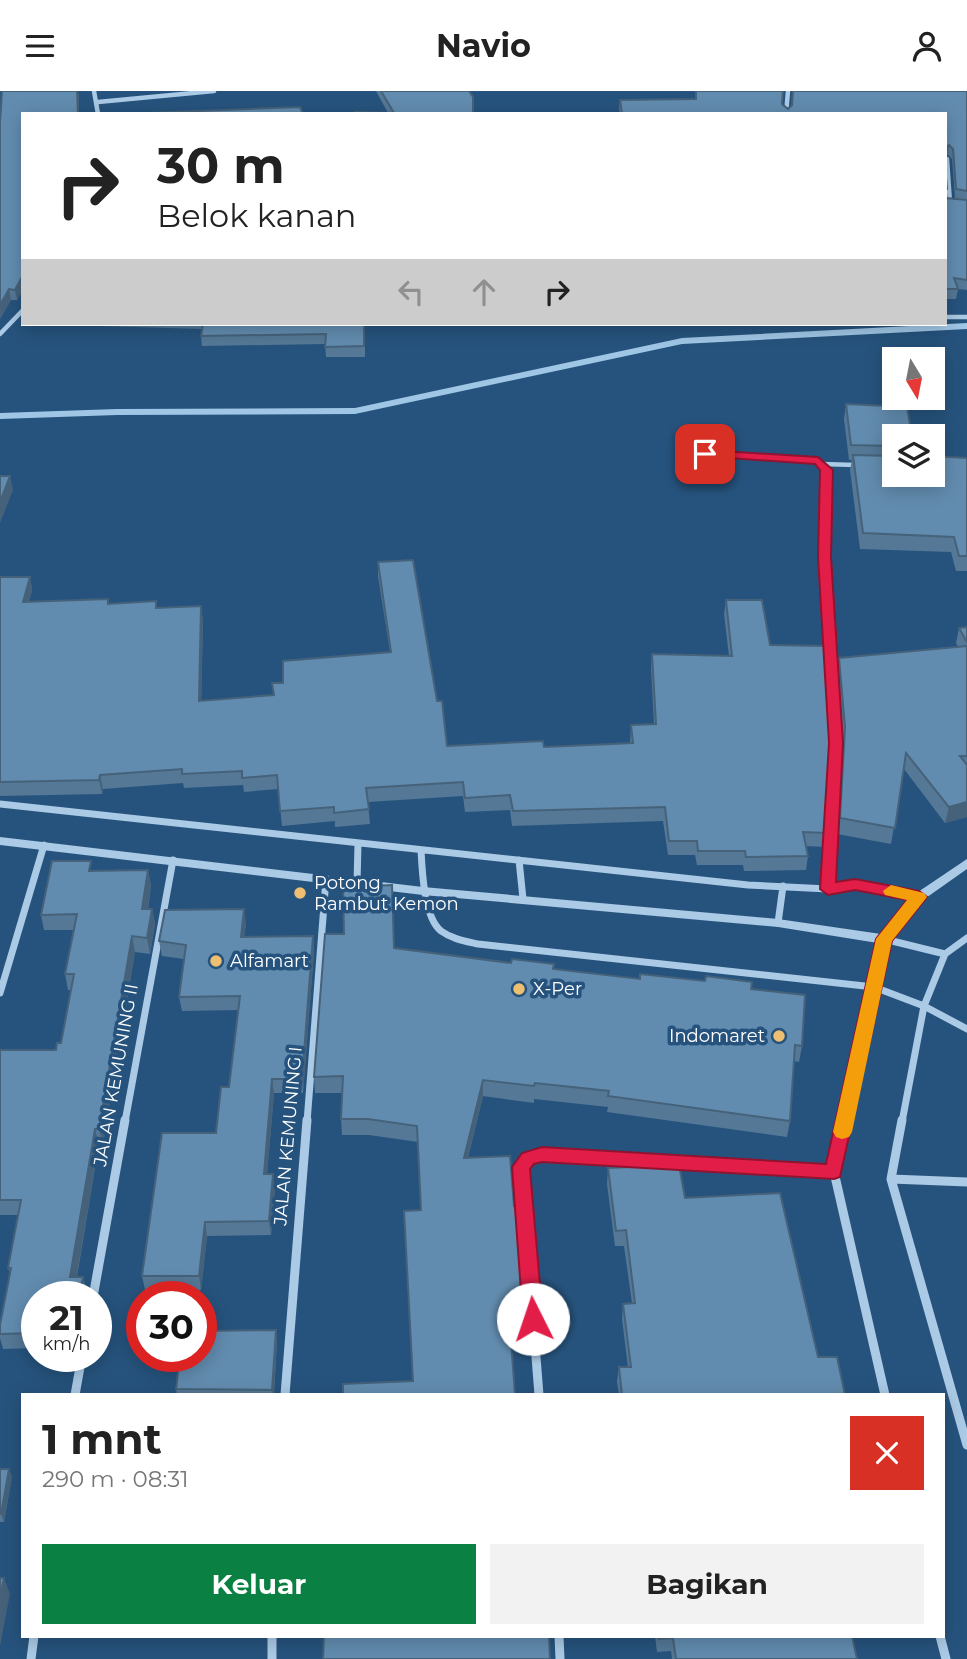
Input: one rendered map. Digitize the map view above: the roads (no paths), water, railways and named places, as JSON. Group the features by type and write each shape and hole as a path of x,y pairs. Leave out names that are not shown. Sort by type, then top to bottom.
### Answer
{"street":[{"path":"94,91 99,112"},
{"path":"98,102 214,91"},
{"path":"786,112 788,91"},
{"path":"947,159 948,203 959,204"},
{"path":"0,334 21,312"},
{"path":"947,317 967,317"},
{"path":"682,453 818,461 826,470 824,557 836,743 828,889"},
{"path":"0,804 782,890 828,889 855,885 919,897"},
{"path":"0,841 326,880 357,879 779,918 945,954"},
{"path":"357,879 358,843"},
{"path":"0,993 44,845"},
{"path":"421,850 422,885 438,929 456,939 478,944 874,987 924,1006 967,1029"},
{"name":"JALAN KEMUNING II","path":"96,1281 173,860"},
{"path":"519,860 523,893"},
{"path":"885,1393 834,1172 884,939 919,897 967,863"},
{"name":"JALAN KEMUNING I","path":"285,1393 326,880"},
{"path":"779,918 782,890"},
{"path":"967,938 945,954 924,1006 891,1179 967,1445"},
{"path":"539,1393 521,1167 528,1158 542,1155 834,1172"},
{"path":"891,1179 967,1182"},
{"path":"75,1393 79,1372"},
{"path":"31,1659 34,1638"},
{"path":"272,1638 272,1659"},
{"path":"559,1638 560,1659"},
{"path":"941,1638 946,1659"}],"lane":[{"path":"821,464 858,465"}],"waterway":[{"path":"0,416 117,412 355,411 682,341 967,326"}],"place":[{"name":"Potong Rambut Kemon","path":"300,893"},
{"name":"Alfamart","path":"216,961"},
{"name":"X-Per","path":"519,989"},
{"name":"Indomaret","path":"779,1036"}]}
